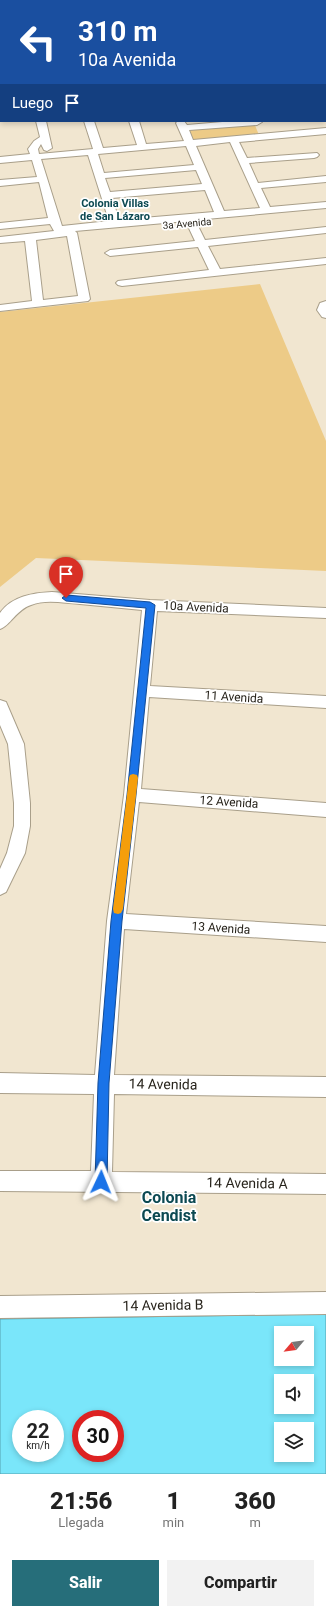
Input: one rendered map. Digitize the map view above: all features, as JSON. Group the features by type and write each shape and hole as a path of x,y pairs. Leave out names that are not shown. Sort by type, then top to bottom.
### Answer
{"street":[{"path":"41,122 48,155"},
{"path":"89,122 99,176 115,224"},
{"path":"134,122 142,147"},
{"path":"220,214 182,125 238,122"},
{"path":"258,122 266,136"},
{"path":"255,186 324,173 314,155 301,122"},
{"path":"0,160 326,131"},
{"path":"44,138 33,148 37,157 54,221 58,229 266,210 324,210"},
{"path":"232,139 266,210"},
{"path":"243,161 314,155"},
{"path":"99,176 200,168"},
{"path":"0,183 43,179"},
{"path":"105,195 208,187"},
{"name":"3a Avenida","path":"0,240 324,210"},
{"path":"0,226 54,221"},
{"path":"191,222 216,273"},
{"path":"110,253 326,230"},
{"path":"0,308 84,299 72,233"},
{"path":"30,237 38,304"},
{"path":"122,283 326,261"},
{"name":"10a Avenida","path":"0,624 7,614 20,603 34,598 52,597 150,605 326,613"},
{"path":"101,1182 104,1083 116,921 132,795 150,605"},
{"name":"11 Avenida","path":"142,691 326,702"},
{"path":"0,706 16,744 22,803 22,826 16,852 0,887"},
{"name":"12 Avenida","path":"132,795 326,810"},
{"name":"13 Avenida","path":"116,921 326,934"},
{"name":"14 Avenida","path":"0,1083 326,1086"},
{"name":"14 Avenida A","path":"0,1181 326,1184"},
{"name":"14 Avenida B","path":"0,1307 326,1303"}],"shaded area":[{"path":"254,123 259,135 193,140 188,129"},
{"path":"260,284 326,441 326,571 36,558 0,587 0,312"}],"building":[{"path":"326,1314 326,1474 0,1474 0,1319"}],"slow traffic":[{"path":"118,909 133,778"}],"district":[{"name":"Colonia Villas de San Lázaro","path":"115,209"},
{"name":"Colonia Cendist","path":"169,1206"}],"route":[{"path":"66,598 150,605 132,795 116,921 104,1083 101,1182"}]}
